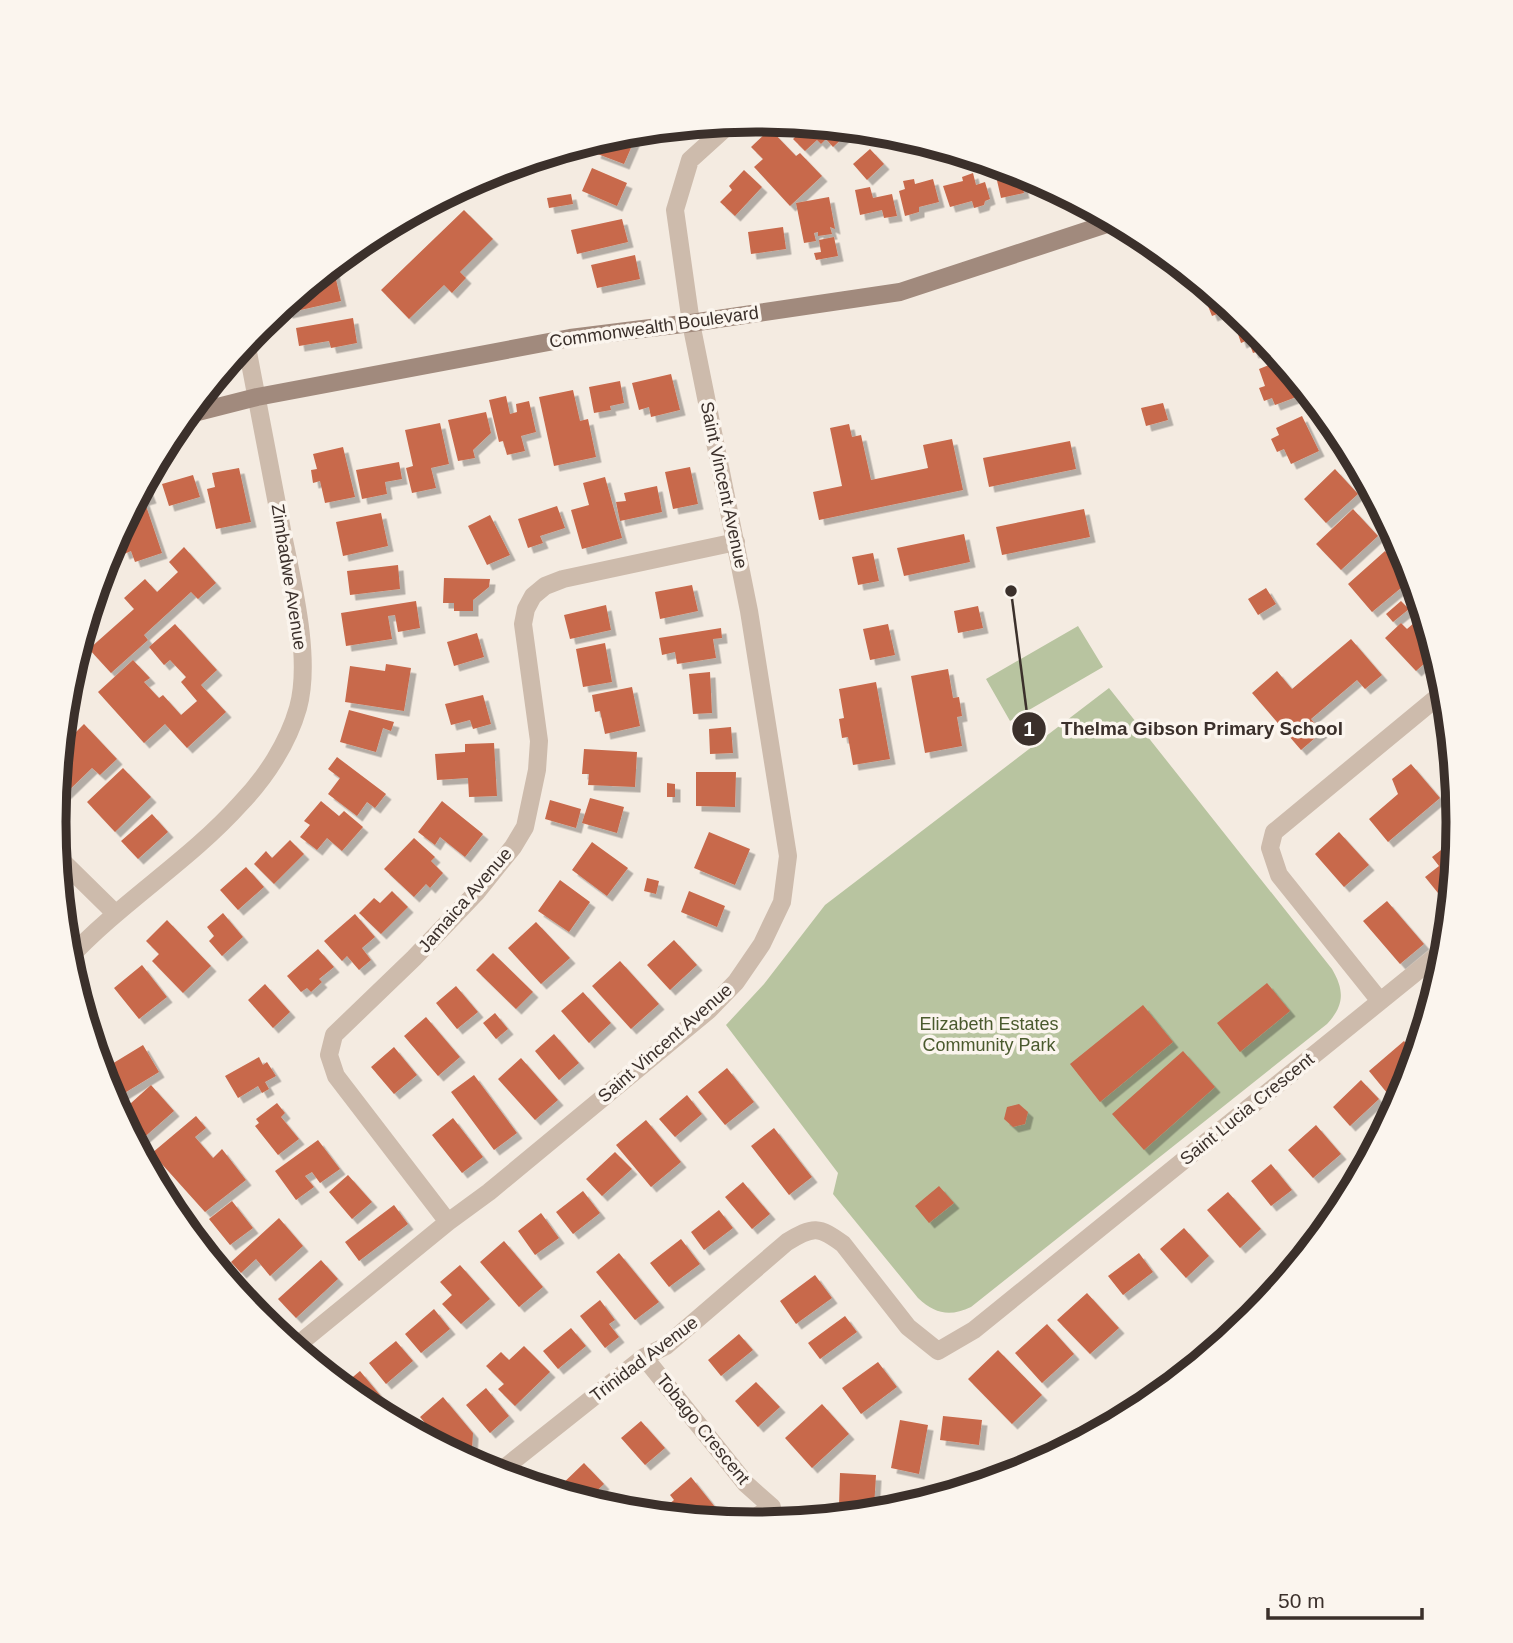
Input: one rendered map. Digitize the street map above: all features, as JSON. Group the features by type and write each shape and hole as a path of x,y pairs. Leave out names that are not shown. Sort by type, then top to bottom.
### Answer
{"street":[{"name":"Saint Vincent Avenue","path":"303,1341 489,1192 709,1010 736,982 762,944 782,902 788,856 736,542 691,323 675,210 690,160 720,133"},
{"name":"Commonwealth Boulevard","path":"202,411 257,397 570,338 900,292 1104,225"},
{"name":"Zimbadwe Avenue","path":"79,948 115,912 202,841 242,803 268,770 288,736 299,706 302,648 296,603 249,356"},
{"name":"Jamaica Avenue","path":"449,1222 336,1076 329,1055 334,1035 414,958 476,893 513,847 525,827 537,770 539,741 523,624 526,609 533,596 545,586 580,574 736,542"},
{"path":"1432,959 1380,1000 1279,875 1270,848 1274,832 1435,699"},
{"path":"68,867 115,912"},
{"name":"Saint Lucia Crescent","path":"787,1242 810,1230 819,1229 830,1234 843,1244 908,1327 938,1351 975,1330 1380,1000"},
{"name":"Trinidad Avenue","path":"508,1465 644,1357 666,1346 787,1242"},
{"name":"Tobago Crescent","path":"644,1357 746,1484 772,1507 764,1512"}],"green space":[{"path":"1078,626 1103,667 1010,721 986,679"},
{"name":"Elizabeth Estates Community Park","path":"1109,688 1332,969 1339,984 1341,998 1337,1011 1327,1024 971,1307 949,1313 937,1311 918,1298 833,1194 838,1173 726,1025 764,984 825,905"}],"building":[{"path":"767,132 773,132 796,156 800,153 822,176 790,206 754,167 763,159 751,147"},
{"path":"799,133 844,137 833,147 826,139 821,144 817,140 805,151 793,139"},
{"path":"633,143 624,164 595,153 596,151"},
{"path":"870,149 884,164 867,180 853,164"},
{"path":"592,168 627,183 617,206 582,191"},
{"path":"744,170 762,187 735,216 720,202 732,190 729,186"},
{"path":"973,173 976,185 985,182 990,199 985,201 984,205 974,208 972,201 950,207 943,186 963,181 962,177"},
{"path":"996,175 1022,184 1024,193 1001,198"},
{"path":"914,179 915,184 933,179 939,202 919,207 919,212 905,216 899,191 905,189 903,181"},
{"path":"870,187 873,198 892,194 897,216 884,218 882,210 860,215 855,190"},
{"path":"571,194 573,204 549,208 547,198"},
{"path":"829,197 835,229 830,227 832,234 818,236 818,232 814,233 816,241 804,243 796,203"},
{"path":"464,210 493,239 460,272 466,278 452,293 444,285 409,319 381,290"},
{"path":"622,219 628,242 577,254 571,230"},
{"path":"783,227 786,249 751,254 748,232"},
{"path":"834,237 838,256 816,260 814,253 821,252 819,240"},
{"path":"635,255 640,279 597,288 591,265"},
{"path":"335,275 341,301 293,312"},
{"path":"1205,298 1221,313 1212,316"},
{"path":"353,318 357,343 331,348 329,341 299,346 296,328"},
{"path":"1236,328 1260,351 1253,353 1248,340 1241,343"},
{"path":"1272,364 1299,396 1275,405 1272,398 1264,401 1259,388 1265,386 1259,369"},
{"path":"671,374 680,410 651,417 649,407 639,410 632,383"},
{"path":"620,381 624,403 610,406 611,410 594,413 589,387"},
{"path":"573,390 580,421 588,419 596,457 554,466 539,397"},
{"path":"506,396 510,414 517,412 516,404 529,401 536,432 521,436 525,451 507,455 503,441 499,442 489,400"},
{"path":"1163,403 1168,420 1146,426 1141,408"},
{"path":"486,412 491,433 473,450 475,458 458,461 448,420"},
{"path":"1302,416 1319,451 1291,464 1284,449 1277,452 1271,439 1279,435 1276,428"},
{"path":"440,423 449,464 431,468 436,488 412,493 406,468 413,466 405,430"},
{"path":"849,424 852,437 861,435 871,480 928,468 923,445 952,439 963,490 819,520 813,492 842,486 830,428"},
{"path":"1070,441 1076,469 989,487 983,458"},
{"path":"343,447 355,497 325,503 320,481 313,483 311,470 317,469 313,454"},
{"path":"399,462 402,479 385,482 387,494 362,499 356,470"},
{"path":"690,467 698,504 673,509 665,472"},
{"path":"239,468 251,522 216,529 207,489 215,487 212,473"},
{"path":"1335,469 1358,494 1326,523 1304,499"},
{"path":"193,475 200,497 169,506 162,484"},
{"path":"605,477 622,538 582,549 571,510 589,505 583,483"},
{"path":"657,486 662,512 620,521 616,502 626,501 624,493"},
{"path":"145,503 162,553 135,562 131,551 124,554 122,550"},
{"path":"557,506 565,528 540,536 543,543 528,548 518,519"},
{"path":"1084,509 1090,537 1002,555 996,527"},
{"path":"1353,509 1378,536 1341,570 1316,544"},
{"path":"381,513 388,546 343,556 336,522"},
{"path":"490,515 510,555 487,565 468,526"},
{"path":"964,534 970,562 904,576 897,548"},
{"path":"184,547 216,583 198,599 191,592 144,635 148,640 111,673 89,649 134,609 124,598 145,579 157,592 178,572 169,562"},
{"path":"1385,551 1397,565 1404,585 1372,612 1348,584"},
{"path":"873,553 879,581 858,585 852,557"},
{"path":"398,565 400,589 350,595 347,571"},
{"path":"444,578 490,579 489,587 473,600 473,611 454,611 454,603 443,603"},
{"path":"692,585 698,611 660,619 655,592"},
{"path":"1266,588 1276,604 1258,615 1248,599"},
{"path":"416,601 420,628 398,632 395,615 388,616 392,639 346,646 341,613"},
{"path":"1401,601 1409,609 1393,622 1386,614"},
{"path":"606,605 611,630 570,639 564,615"},
{"path":"978,606 983,628 958,633 954,611"},
{"path":"1416,621 1427,661 1416,671 1385,638 1401,623 1407,629"},
{"path":"175,624 217,670 201,685 226,712 187,748 165,724 144,743 98,692 133,660 150,678 144,682 159,698 163,695 181,715 197,701 181,682 186,677 170,660 164,665 149,647"},
{"path":"888,624 895,655 870,660 863,629"},
{"path":"721,628 722,638 713,639 716,658 677,664 675,652 662,655 659,638"},
{"path":"477,633 484,657 454,666 447,642"},
{"path":"1351,639 1382,675 1365,689 1357,680 1311,719 1322,732 1301,750 1252,693 1277,671 1292,689"},
{"path":"605,643 612,682 583,687 576,649"},
{"path":"386,664 411,668 404,711 345,702 350,666 385,671"},
{"path":"948,669 953,698 959,697 962,716 957,717 962,746 925,753 911,676"},
{"path":"710,672 712,713 693,714 689,674"},
{"path":"876,682 890,759 853,765 848,737 842,738 839,719 844,718 839,689"},
{"path":"632,687 640,726 605,734 600,711 595,712 592,695"},
{"path":"483,695 491,724 473,729 470,720 451,725 445,704"},
{"path":"349,710 394,722 391,731 383,728 376,752 340,742"},
{"path":"84,724 117,759 100,775 92,768 67,792 72,749 72,736"},
{"path":"731,727 733,753 710,754 709,729"},
{"path":"494,743 497,796 469,797 468,778 437,780 435,754 465,752 465,744"},
{"path":"584,749 637,752 635,787 588,785 589,774 582,774"},
{"path":"337,757 386,794 375,808 367,802 357,816 328,794 340,778 328,769"},
{"path":"1411,764 1440,798 1388,842 1369,819 1398,794 1392,779"},
{"path":"123,768 151,797 115,832 87,802"},
{"path":"696,772 736,772 735,807 696,806"},
{"path":"667,783 675,784 675,797 667,797"},
{"path":"590,798 624,807 617,833 582,823"},
{"path":"550,800 581,809 576,828 545,819"},
{"path":"321,801 339,816 344,811 363,827 342,851 327,838 317,850 300,837 310,825 304,821"},
{"path":"442,801 483,834 465,857 440,837 435,845 418,832"},
{"path":"152,814 168,832 138,859 121,841"},
{"path":"709,832 750,849 735,885 694,868"},
{"path":"1339,832 1369,865 1344,887 1315,854"},
{"path":"414,838 435,857 431,861 443,873 430,888 426,884 414,897 384,869"},
{"path":"290,840 304,854 274,884 254,864 266,851 272,858"},
{"path":"592,842 628,868 607,896 572,870"},
{"path":"1445,848 1443,889 1438,893 1425,877 1439,866 1432,857"},
{"path":"246,867 264,887 238,910 220,890"},
{"path":"647,878 659,881 656,894 644,891"},
{"path":"560,880 590,902 569,932 538,911"},
{"path":"392,891 408,907 381,934 359,913 374,898 380,903"},
{"path":"689,891 725,906 717,927 681,912"},
{"path":"1387,901 1424,944 1400,964 1363,921"},
{"path":"223,913 243,937 222,956 209,941 214,936 207,927"},
{"path":"355,914 375,937 362,948 371,960 359,970 347,956 342,961 324,941"},
{"path":"167,920 211,966 183,993 152,961 159,954 146,941"},
{"path":"536,922 570,958 541,984 508,948"},
{"path":"674,940 697,965 670,990 647,965"},
{"path":"318,949 334,967 319,979 322,982 311,992 307,988 301,992 287,976"},
{"path":"493,953 533,992 516,1009 476,970"},
{"path":"620,961 659,1004 631,1029 592,986"},
{"path":"142,965 167,997 139,1019 114,988"},
{"path":"1267,983 1290,1011 1240,1052 1217,1023"},
{"path":"265,984 290,1012 273,1028 248,1000"},
{"path":"456,986 478,1012 457,1029 436,1003"},
{"path":"583,992 611,1023 589,1043 561,1011"},
{"path":"1143,1005 1173,1042 1100,1102 1070,1064"},
{"path":"495,1013 508,1029 496,1039 483,1023"},
{"path":"426,1017 460,1057 438,1076 404,1036"},
{"path":"554,1034 579,1063 559,1080 535,1051"},
{"path":"1404,1041 1409,1046 1389,1096 1369,1071"},
{"path":"143,1045 159,1072 123,1094 111,1065"},
{"path":"394,1047 417,1075 394,1094 371,1067"},
{"path":"1183,1051 1215,1087 1144,1150 1112,1114"},
{"path":"259,1057 263,1065 267,1062 276,1076 265,1082 269,1089 262,1093 258,1086 238,1098 225,1076"},
{"path":"521,1058 558,1100 535,1120 498,1079"},
{"path":"727,1068 754,1102 725,1125 698,1092"},
{"path":"474,1075 517,1133 494,1150 451,1092"},
{"path":"1361,1080 1379,1099 1350,1126 1333,1107"},
{"path":"151,1085 174,1111 144,1138 128,1106"},
{"path":"687,1095 702,1114 675,1137 659,1119"},
{"path":"277,1103 285,1113 281,1117 299,1139 278,1155 255,1126 259,1123 256,1119"},
{"path":"1019,1104 1028,1112 1025,1124 1013,1127 1004,1119 1007,1107"},
{"path":"196,1116 206,1128 195,1137 213,1158 222,1149 246,1180 205,1212 152,1153"},
{"path":"453,1118 483,1157 462,1173 432,1135"},
{"path":"646,1120 681,1162 651,1187 616,1145"},
{"path":"1316,1125 1341,1154 1313,1178 1288,1150"},
{"path":"774,1128 812,1177 789,1195 751,1146"},
{"path":"318,1140 340,1169 320,1183 312,1172 305,1176 314,1187 296,1200 275,1171"},
{"path":"615,1152 632,1169 602,1196 586,1179"},
{"path":"1271,1164 1292,1190 1271,1206 1251,1181"},
{"path":"348,1175 372,1202 352,1219 329,1192"},
{"path":"743,1182 770,1214 752,1229 725,1197"},
{"path":"939,1186 954,1203 929,1223 915,1206"},
{"path":"583,1191 600,1213 573,1234 556,1212"},
{"path":"1228,1192 1261,1229 1240,1248 1207,1210"},
{"path":"232,1201 253,1228 230,1245 209,1219"},
{"path":"394,1205 408,1224 359,1261 345,1242"},
{"path":"719,1210 733,1228 704,1250 691,1232"},
{"path":"541,1213 559,1238 535,1255 518,1231"},
{"path":"279,1218 303,1246 270,1276 256,1259 241,1273 231,1262"},
{"path":"1184,1228 1209,1256 1186,1278 1160,1249"},
{"path":"681,1239 700,1264 669,1287 650,1263"},
{"path":"504,1241 543,1287 519,1307 480,1262"},
{"path":"619,1253 659,1302 635,1320 596,1272"},
{"path":"1139,1253 1153,1272 1123,1295 1108,1276"},
{"path":"321,1260 338,1279 296,1318 278,1299"},
{"path":"460,1265 490,1299 461,1324 442,1304 452,1295 440,1282"},
{"path":"815,1275 832,1298 796,1324 780,1301"},
{"path":"1087,1293 1119,1328 1090,1354 1057,1320"},
{"path":"600,1300 615,1320 609,1324 619,1337 605,1348 580,1316"},
{"path":"434,1309 450,1329 421,1353 405,1334"},
{"path":"845,1316 857,1332 820,1359 808,1343"},
{"path":"1047,1324 1074,1354 1042,1383 1015,1353"},
{"path":"571,1328 586,1346 558,1369 543,1351"},
{"path":"739,1334 753,1350 721,1376 708,1360"},
{"path":"396,1341 413,1361 386,1384 369,1363"},
{"path":"524,1346 550,1372 515,1406 498,1389 504,1384 486,1366 501,1352 509,1360"},
{"path":"998,1350 1042,1395 1012,1424 968,1379"},
{"path":"878,1362 897,1387 861,1414 842,1388"},
{"path":"360,1371 385,1401 373,1395 350,1379"},
{"path":"756,1382 780,1407 758,1427 735,1401"},
{"path":"486,1388 509,1416 490,1433 466,1405"},
{"path":"443,1397 473,1433 472,1449 430,1429 420,1417"},
{"path":"822,1404 849,1434 812,1468 785,1438"},
{"path":"943,1416 982,1420 979,1445 940,1440"},
{"path":"900,1420 928,1425 919,1474 891,1468"},
{"path":"641,1421 665,1448 645,1465 621,1438"},
{"path":"584,1463 604,1484 596,1492 563,1483"},
{"path":"840,1473 876,1475 874,1501 839,1506"},
{"path":"691,1477 715,1507 711,1510 671,1506 669,1504 674,1500 670,1495"}],"place":[{"name":"Thelma Gibson Primary School","path":"1011,591"}]}
